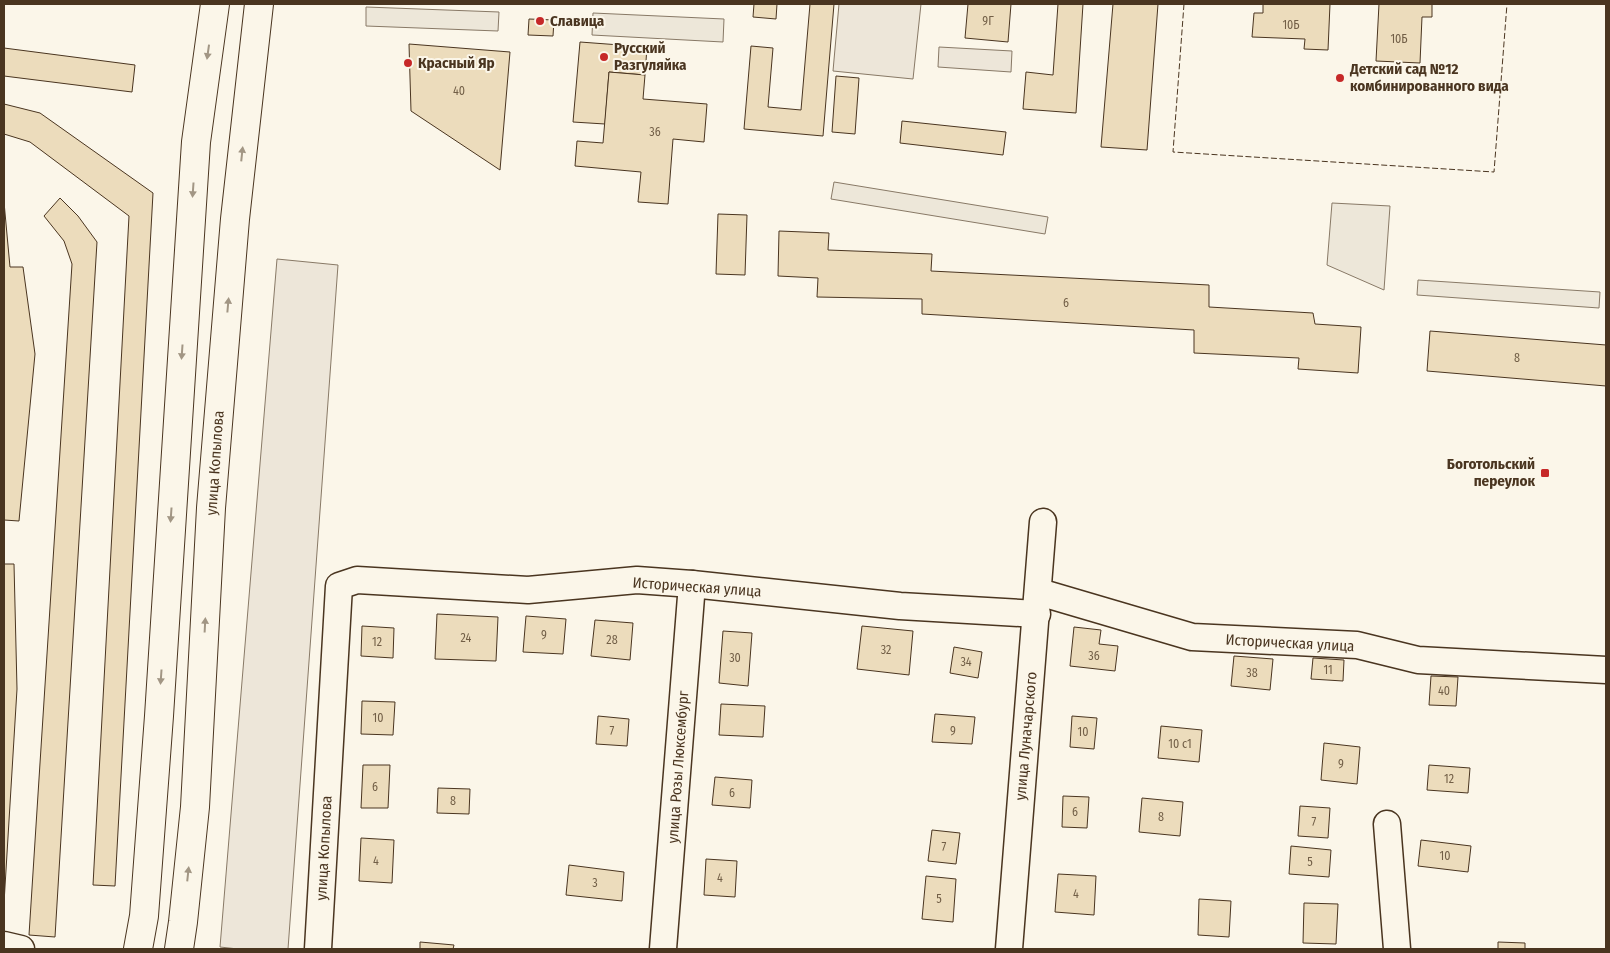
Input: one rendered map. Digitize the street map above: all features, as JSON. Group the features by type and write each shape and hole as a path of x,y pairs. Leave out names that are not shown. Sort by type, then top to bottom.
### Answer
{"main road":[{"path":"138,949 144,916 158,726 195,151 215,4"},
{"name":"улица Копылова","path":"179,949 195,807 212,508 234,229 259,4"}],"street":[{"name":"улица Луначарского","path":"1008,949 1038,603 1043,522"},
{"name":"Историческая улица","path":"357,580 528,590 637,580 900,606 1038,603 1192,637 1357,645 1418,660 1606,670"},
{"name":"улица Копылова","path":"318,949 340,586 357,580"},
{"name":"улица Розы Люксембург","path":"663,949 692,584"},
{"path":"1387,824 1397,949"},
{"path":"4,945 21,949"}],"shaded area":[{"path":"839,4 921,4 913,79 833,71"},
{"path":"366,7 499,12 498,31 366,26"},
{"path":"593,13 724,19 723,42 592,35"},
{"path":"939,47 1012,51 1011,72 938,67"},
{"path":"834,182 1048,217 1045,234 831,199"},
{"path":"1332,203 1390,206 1384,290 1327,265"},
{"path":"277,259 338,265 288,949 238,949 220,947"},
{"path":"1418,280 1600,292 1599,308 1417,295"}],"building":[{"path":"754,4 777,4 776,19 753,17"},
{"path":"810,4 834,4 823,136 744,129 751,46 773,48 768,107 801,110"},
{"path":"968,4 1011,4 1008,42 965,38"},
{"path":"1058,4 1083,4 1076,113 1023,109 1026,72 1053,75"},
{"path":"1113,4 1158,4 1147,150 1101,147"},
{"path":"1263,4 1330,4 1328,50 1304,49 1305,39 1252,37 1254,13 1263,13"},
{"path":"1379,4 1432,4 1432,17 1422,17 1420,63 1376,61"},
{"path":"529,19 554,20 553,36 528,35"},
{"path":"580,42 647,47 645,75 609,72 605,124 573,122"},
{"path":"409,44 510,52 500,170 411,111"},
{"path":"4,48 135,65 132,92 4,76"},
{"path":"609,72 645,75 643,99 707,104 704,142 673,139 668,204 638,202 641,172 575,166 577,141 603,143"},
{"path":"836,76 859,78 855,134 832,132"},
{"path":"4,104 40,113 153,193 115,886 93,885 129,216 30,142 4,134"},
{"path":"902,121 1006,132 1003,155 900,143"},
{"path":"60,198 78,216 97,242 55,937 29,935 72,264 64,241 44,216"},
{"path":"4,202 10,267 23,267 35,354 19,521 4,520"},
{"path":"718,214 747,215 745,275 716,274"},
{"path":"779,231 829,233 828,250 932,254 931,271 1209,285 1209,307 1313,313 1315,324 1361,327 1358,373 1298,369 1299,358 1194,353 1194,330 922,314 922,299 817,297 818,278 778,276"},
{"path":"1430,331 1606,345 1606,386 1427,371"},
{"path":"4,564 14,564 17,689 4,903"},
{"path":"437,614 498,617 496,661 435,659"},
{"path":"526,616 566,619 563,654 523,652"},
{"path":"595,620 633,623 630,660 591,656"},
{"path":"362,626 394,628 393,658 361,656"},
{"path":"862,626 913,631 909,675 857,669"},
{"path":"1074,627 1101,630 1099,644 1118,646 1115,671 1070,666"},
{"path":"723,631 752,633 748,686 719,683"},
{"path":"954,647 982,652 978,678 950,673"},
{"path":"1234,656 1273,659 1270,690 1231,686"},
{"path":"1313,658 1344,660 1343,681 1311,679"},
{"path":"1431,676 1458,677 1456,706 1429,705"},
{"path":"362,701 395,702 393,735 361,734"},
{"path":"721,704 765,706 763,737 719,735"},
{"path":"935,714 975,717 972,744 932,742"},
{"path":"598,716 629,719 627,746 596,744"},
{"path":"1072,716 1097,718 1094,749 1070,747"},
{"path":"1161,726 1202,730 1199,762 1158,758"},
{"path":"1324,743 1360,747 1357,784 1321,780"},
{"path":"363,765 390,765 388,808 361,808"},
{"path":"1429,765 1470,768 1468,793 1427,790"},
{"path":"715,777 752,780 750,808 712,805"},
{"path":"438,788 470,789 469,814 437,813"},
{"path":"1063,796 1089,797 1087,828 1062,827"},
{"path":"1142,798 1183,802 1180,836 1139,832"},
{"path":"1300,806 1330,808 1328,838 1298,836"},
{"path":"932,830 960,833 956,864 928,861"},
{"path":"361,838 394,840 392,883 359,881"},
{"path":"1421,840 1471,846 1468,872 1418,866"},
{"path":"1291,846 1331,850 1329,877 1289,874"},
{"path":"706,859 737,861 735,897 704,895"},
{"path":"569,865 624,872 622,901 566,895"},
{"path":"1058,874 1096,876 1094,915 1055,912"},
{"path":"926,876 956,879 953,922 922,919"},
{"path":"1199,899 1231,901 1229,937 1198,935"},
{"path":"1304,903 1338,904 1336,944 1303,943"},
{"path":"420,942 454,945 453,949 420,949"},
{"path":"1498,942 1525,943 1525,949 1498,949"}],"fence":[{"path":"1184,4 1173,152 1494,172 1507,4"}],"place":[{"name":"Славица","path":"540,21"},
{"name":"Русский Разгуляйка","path":"604,57"},
{"name":"Красный Яр","path":"408,63"},
{"name":"Детский сад №12 комбинированного вида","path":"1340,78"},
{"name":"Боготольский переулок","path":"1545,473"}]}
